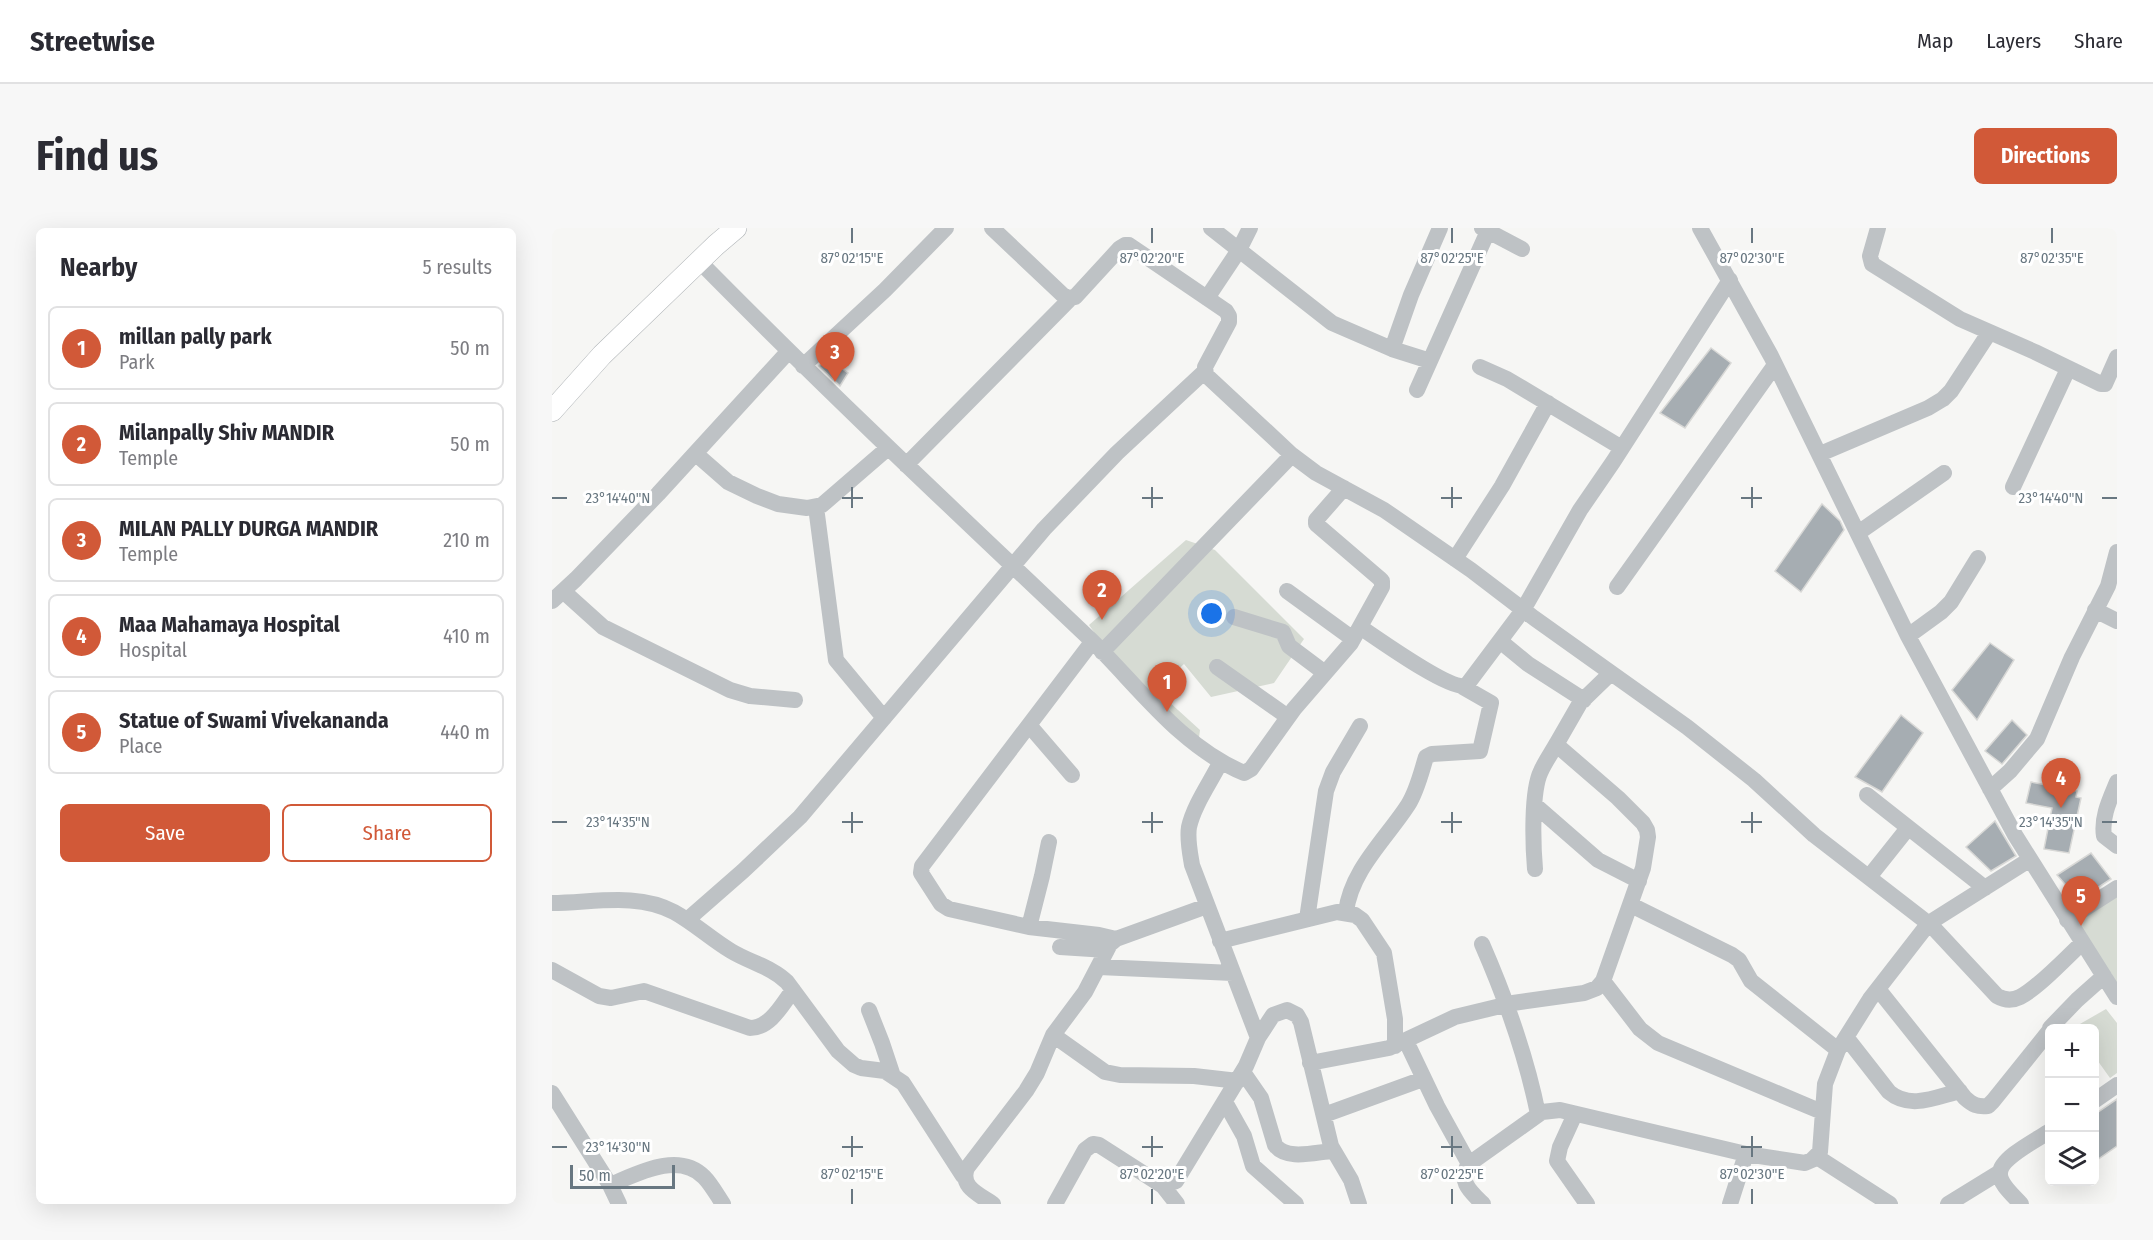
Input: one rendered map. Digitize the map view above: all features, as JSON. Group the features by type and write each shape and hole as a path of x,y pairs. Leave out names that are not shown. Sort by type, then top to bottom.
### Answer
{"main road":[{"path":"552,411 602,355 736,228"}],"street":[{"path":"803,366 885,290 946,228"},
{"path":"992,228 1066,298 1070,299"},
{"path":"1210,228 1332,323 1392,349 1430,361"},
{"path":"1207,298 1239,250 1250,228"},
{"path":"1392,349 1411,295 1440,228"},
{"path":"1700,228 1775,365 1908,636 1990,789 2029,860 2116,994"},
{"path":"1878,228 1870,256 1875,268 1960,319 2035,352 2094,382 2105,384 2117,357"},
{"path":"1417,390 1485,230 1522,249"},
{"path":"687,920 783,835 1012,566 1117,453 1204,372 1229,322 1226,311 1133,247 1125,245 906,465"},
{"path":"699,261 788,352 1097,647 1166,719 1220,763 1244,773 1356,633 1382,587 1382,581 1315,522 1344,488"},
{"path":"1463,687 1523,610 1558,545 1730,280"},
{"path":"1820,454 1944,399 1952,391 1989,333"},
{"path":"788,352 696,453 557,596 603,627 730,690 750,696 795,700"},
{"path":"1617,587 1775,365"},
{"path":"1480,367 1507,379 1622,448"},
{"path":"2013,487 2068,369"},
{"path":"1204,372 1292,455 1316,473 1384,510 1455,559 1687,727 1741,769 1814,835 1929,923 2003,1000 2012,1000 2028,992 2082,943"},
{"path":"1455,559 1502,486 1548,403"},
{"path":"696,453 718,475 757,496 778,504 816,507 822,505 888,448"},
{"path":"1111,944 1099,934 1029,927 949,909 941,904 921,873 922,866 1029,725 1097,647 1292,455"},
{"path":"1858,533 1944,473"},
{"path":"816,507 836,660 884,718"},
{"path":"1990,789 2010,771 2037,738 2072,657 2108,586 2117,552"},
{"path":"1908,636 1951,602 1978,558"},
{"path":"1287,591 1356,633 1491,703 1480,751 1432,754 1426,757 1413,796 1361,872 1349,894 1346,912"},
{"path":"2096,610 2117,621"},
{"path":"1234,617 1282,632 1289,646 1325,673"},
{"path":"1500,641 1528,664 1584,699"},
{"path":"1217,667 1288,717"},
{"path":"1535,869 1533,835 1540,772 1576,709 1611,673"},
{"path":"1029,725 1072,775"},
{"path":"1307,919 1326,791 1333,772 1360,726"},
{"path":"1310,1063 1375,1052 1455,1017 1508,1004 1584,993 1597,988 1603,981 1639,881 1647,850 1647,830 1627,806 1557,743"},
{"path":"1220,763 1193,815 1188,841 1192,865 1258,1038"},
{"path":"2117,782 2107,806 2103,831 2107,840 2117,846"},
{"path":"1867,795 1985,888"},
{"path":"1536,806 1598,860 1639,881"},
{"path":"1869,877 1908,828"},
{"path":"1029,927 1048,842"},
{"path":"1483,1204 1463,1178 1469,1164 1538,1114 1549,1110 1746,1154 1805,1162 1817,1157 1820,1152 1825,1084 1842,1044 1870,999 1929,923 2029,860"},
{"path":"2067,920 2117,888"},
{"path":"552,903 625,900 661,906 687,920 738,955 778,973 838,1051 854,1065 892,1073"},
{"path":"1631,905 1739,960 1751,981 1842,1044 1898,1099 1921,1101 1960,1091"},
{"path":"1060,947 1111,944 1207,906"},
{"path":"1220,941 1337,912 1346,912 1362,920 1384,953 1400,1043 1423,1079 1469,1164"},
{"path":"963,1176 970,1161 1026,1091 1037,1073 1053,1035 1085,992 1111,944"},
{"path":"1482,944 1508,1004 1530,1075 1538,1114"},
{"path":"1099,966 1233,973"},
{"path":"552,970 599,996 611,998 644,991 750,1028 758,1028 767,1023 793,990"},
{"path":"2055,1024 2104,976"},
{"path":"1603,981 1640,1029 1658,1043 1822,1112"},
{"path":"1878,989 1960,1091 1974,1105 1988,1106 2045,1035"},
{"path":"869,1010 892,1073 903,1083 966,1184 993,1204"},
{"path":"1163,1186 1171,1184 1180,1177 1240,1076 1258,1038 1274,1015 1287,1010 1293,1012 1301,1022 1333,1151 1351,1180 1359,1204"},
{"path":"1053,1035 1105,1072 1120,1075 1240,1076 1261,1098 1275,1144 1279,1150 1290,1154 1333,1151"},
{"path":"1324,1115 1423,1079"},
{"path":"2099,1098 2117,1085"},
{"path":"552,1093 610,1185 618,1204"},
{"path":"1225,1102 1241,1129 1253,1167 1296,1204"},
{"path":"1575,1114 1560,1147 1557,1161 1587,1204"},
{"path":"1948,1204 2000,1172 2004,1163 2048,1132"},
{"path":"1055,1204 1085,1150 1093,1144 1099,1145 1163,1186 1177,1204"},
{"path":"1730,1204 1746,1154"},
{"path":"1817,1157 1890,1204"},
{"path":"610,1185 652,1168 665,1165 688,1167 704,1177 723,1204"},
{"path":"2000,1172 2002,1180 2021,1204"}],"shaded area":[{"path":"1186,540 1215,550 1304,639 1274,683 1211,697 1184,664 1156,690 1200,730 1198,745 1143,704 1095,637 1089,625"},
{"path":"2117,891 2117,992 2072,929 2091,908"},
{"path":"2106,1009 2117,1023 2117,1073 2110,1078 2099,1063 2099,1024 2080,1024"}],"building":[{"path":"1711,348 1731,363 1685,428 1660,413"},
{"path":"827,358 848,373 840,386 819,366"},
{"path":"1822,504 1840,521 1844,530 1801,592 1775,571"},
{"path":"1990,643 2014,660 1977,720 1952,690"},
{"path":"1901,715 1923,733 1882,792 1855,777"},
{"path":"2012,720 2027,735 2002,764 1985,751"},
{"path":"2031,782 2077,791 2076,797 2081,798 2069,853 2044,849 2052,808 2026,803"},
{"path":"1995,821 2016,856 1991,871 1966,847"},
{"path":"2091,853 2111,879 2079,900 2057,875"},
{"path":"2117,1099 2117,1146 2099,1159 2099,1132 2099,1112"}],"place":[{"name":"MILAN PALLY DURGA MANDIR","path":"835,382"},
{"name":"Milanpally Shiv MANDIR","path":"1102,620"},
{"name":"millan pally park","path":"1167,712"},
{"name":"Maa Mahamaya Hospital","path":"2061,808"},
{"name":"Statue of Swami Vivekananda","path":"2081,926"}]}
